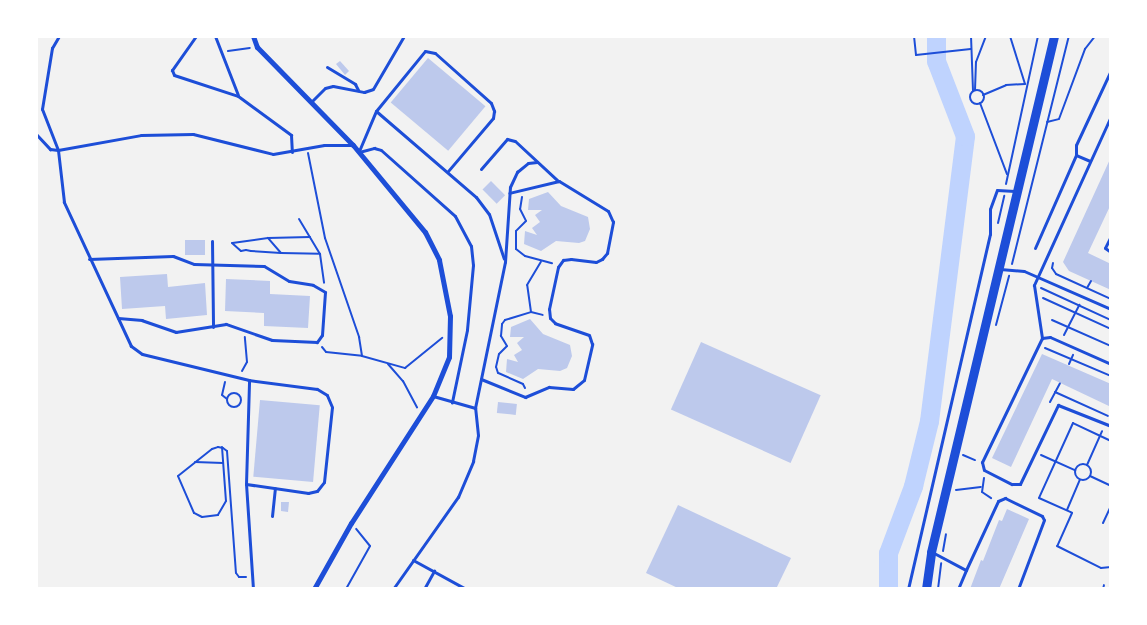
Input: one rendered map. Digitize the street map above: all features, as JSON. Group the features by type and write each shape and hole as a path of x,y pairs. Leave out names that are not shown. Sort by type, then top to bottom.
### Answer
{"main road":[{"path":"926,589 932,552 1054,36"}],"street":[{"path":"253,36 258,47 353,145 425,232 440,260 450,331 449,357 433,396 351,523 314,589"}],"lane":[{"path":"59,36 52,48 42,109 58,150 64,202 130,346 142,354 249,380 318,389 327,395 332,407 324,482 317,491 308,493 246,484"},
{"path":"196,36 172,70 174,75 238,96 291,135 292,152"},
{"path":"214,36 238,96"},
{"path":"312,101 325,88 333,86 358,90 373,89 404,36"},
{"path":"359,152 376,111 425,51 435,52 491,103 494,111 493,118 448,171"},
{"path":"326,68 354,84 358,90"},
{"path":"1035,248 1076,155 1078,140 1111,70"},
{"path":"376,111 476,197 489,214 505,262"},
{"path":"1111,116 1034,285 1042,338 982,462 984,470 1016,485 1020,484 1058,404 1111,426"},
{"path":"36,134 50,149 58,150 141,136 193,134 273,154 353,145"},
{"path":"481,169 507,139 515,141 558,181 608,211 614,222 607,253 602,259 596,262 563,260 558,267 550,318 555,324 589,335 592,344 584,380 573,389 549,387 525,397 481,379"},
{"path":"359,152 374,148 381,150 454,216 471,246 473,265 467,330 452,402"},
{"path":"1076,155 1090,161"},
{"path":"393,589 458,497 473,461 478,435 474,408 505,262 509,193 517,172 528,163 537,162"},
{"path":"509,193 558,181"},
{"path":"908,589 990,234 990,210 997,190 1017,192"},
{"path":"1111,236 1105,248 1111,252"},
{"path":"212,241 213,327"},
{"path":"89,259 173,256 194,264 270,267 289,281 320,287 325,292 322,335 317,342 272,340 226,324 176,332 142,320 117,318"},
{"path":"999,269 1038,276 1111,309"},
{"path":"1042,338 1050,337 1061,341 1111,364"},
{"path":"249,380 246,484 252,589"},
{"path":"433,396 474,408"},
{"path":"272,516 275,488"},
{"path":"958,589 998,501 1004,498 1042,516 1044,520 1018,589"},
{"path":"932,552 966,570"},
{"path":"413,560 466,589"},
{"path":"424,589 434,571"}],"path":[{"path":"914,36 916,55 970,49"},
{"path":"971,36 970,49 974,91"},
{"path":"980,102 972,102 976,62 986,36"},
{"path":"980,102 984,95 1006,85 1025,84 1010,36"},
{"path":"1011,270 1069,36"},
{"path":"1047,122 1060,119 1085,49 1095,36"},
{"path":"222,52 258,47"},
{"path":"974,91 984,95"},
{"path":"980,102 1008,176"},
{"path":"307,149 325,238 359,337 362,356"},
{"path":"527,188 520,209 526,221 516,231 516,249 542,262 563,260"},
{"path":"299,219 320,254 325,292"},
{"path":"268,238 281,253"},
{"path":"310,238 234,240 232,246 241,251 320,254"},
{"path":"1056,256 1052,265 1054,272 1111,299"},
{"path":"532,312 527,285 542,262"},
{"path":"1061,341 1091,281"},
{"path":"1034,285 1111,320"},
{"path":"1034,294 1111,329"},
{"path":"514,394 522,393 523,384 508,378 496,367 499,354 507,346 501,336 502,324 505,320 532,312 550,318"},
{"path":"1052,320 1111,346"},
{"path":"239,378 247,362 244,330"},
{"path":"317,342 326,352 362,356 405,368 450,331"},
{"path":"1041,349 1048,348 1111,376"},
{"path":"1069,364 1076,348"},
{"path":"388,364 403,381 421,415"},
{"path":"227,381 223,384 222,395 228,399 229,405 235,408 241,400 234,392 228,399"},
{"path":"1055,392 1111,418"},
{"path":"242,412 243,402"},
{"path":"1110,569 1057,546 1072,513 1039,498 1073,423 1111,441"},
{"path":"1086,465 1100,436"},
{"path":"222,448 226,500 218,515 202,517 194,513 178,476 212,450 222,448 227,451 236,573 244,578 247,575"},
{"path":"1034,452 1075,470 1080,480"},
{"path":"962,455 982,462"},
{"path":"196,462 223,463"},
{"path":"1075,470 1081,464 1086,465 1091,470 1090,476"},
{"path":"1067,511 1080,480 1090,476 1111,486"},
{"path":"982,482 981,487 985,496 998,501"},
{"path":"954,490 981,487"},
{"path":"1103,523 1111,506"},
{"path":"346,589 370,546 351,523"},
{"path":"938,589 942,558"},
{"path":"1103,589 1104,585"}],"building":[{"path":"428,58 485,106 448,151 391,102"},
{"path":"340,61 349,71 345,75 336,64"},
{"path":"1111,157 1111,204 1088,253 1111,264 1111,290 1069,271 1063,262"},
{"path":"491,181 505,195 497,204 483,189"},
{"path":"548,192 561,206 588,217 590,229 585,241 579,243 556,241 541,251 524,244 525,231 537,235 532,228 540,222 535,215 542,210 528,210 529,199"},
{"path":"185,240 205,240 205,255 185,255"},
{"path":"167,274 168,287 205,283 207,315 166,319 165,306 122,309 120,277"},
{"path":"226,279 270,281 270,294 310,296 308,328 264,326 264,313 225,311"},
{"path":"530,319 543,334 570,345 572,356 567,368 560,371 538,369 523,379 506,372 507,359 518,362 514,355 522,350 517,343 524,337 510,337 511,327"},
{"path":"701,342 821,395 791,463 671,410"},
{"path":"1042,354 1111,384 1111,407 1052,379 1011,467 992,458"},
{"path":"260,400 320,405 313,482 253,477"},
{"path":"498,402 517,404 516,415 497,413"},
{"path":"281,502 289,502 288,512 281,511"},
{"path":"678,505 791,558 776,589 680,589 646,573"},
{"path":"1007,509 1029,519 999,589 970,589 999,520 1002,521"}],"waterway":[{"path":"888,589 888,553 913,486 929,421 965,136 936,61 936,36"}]}
